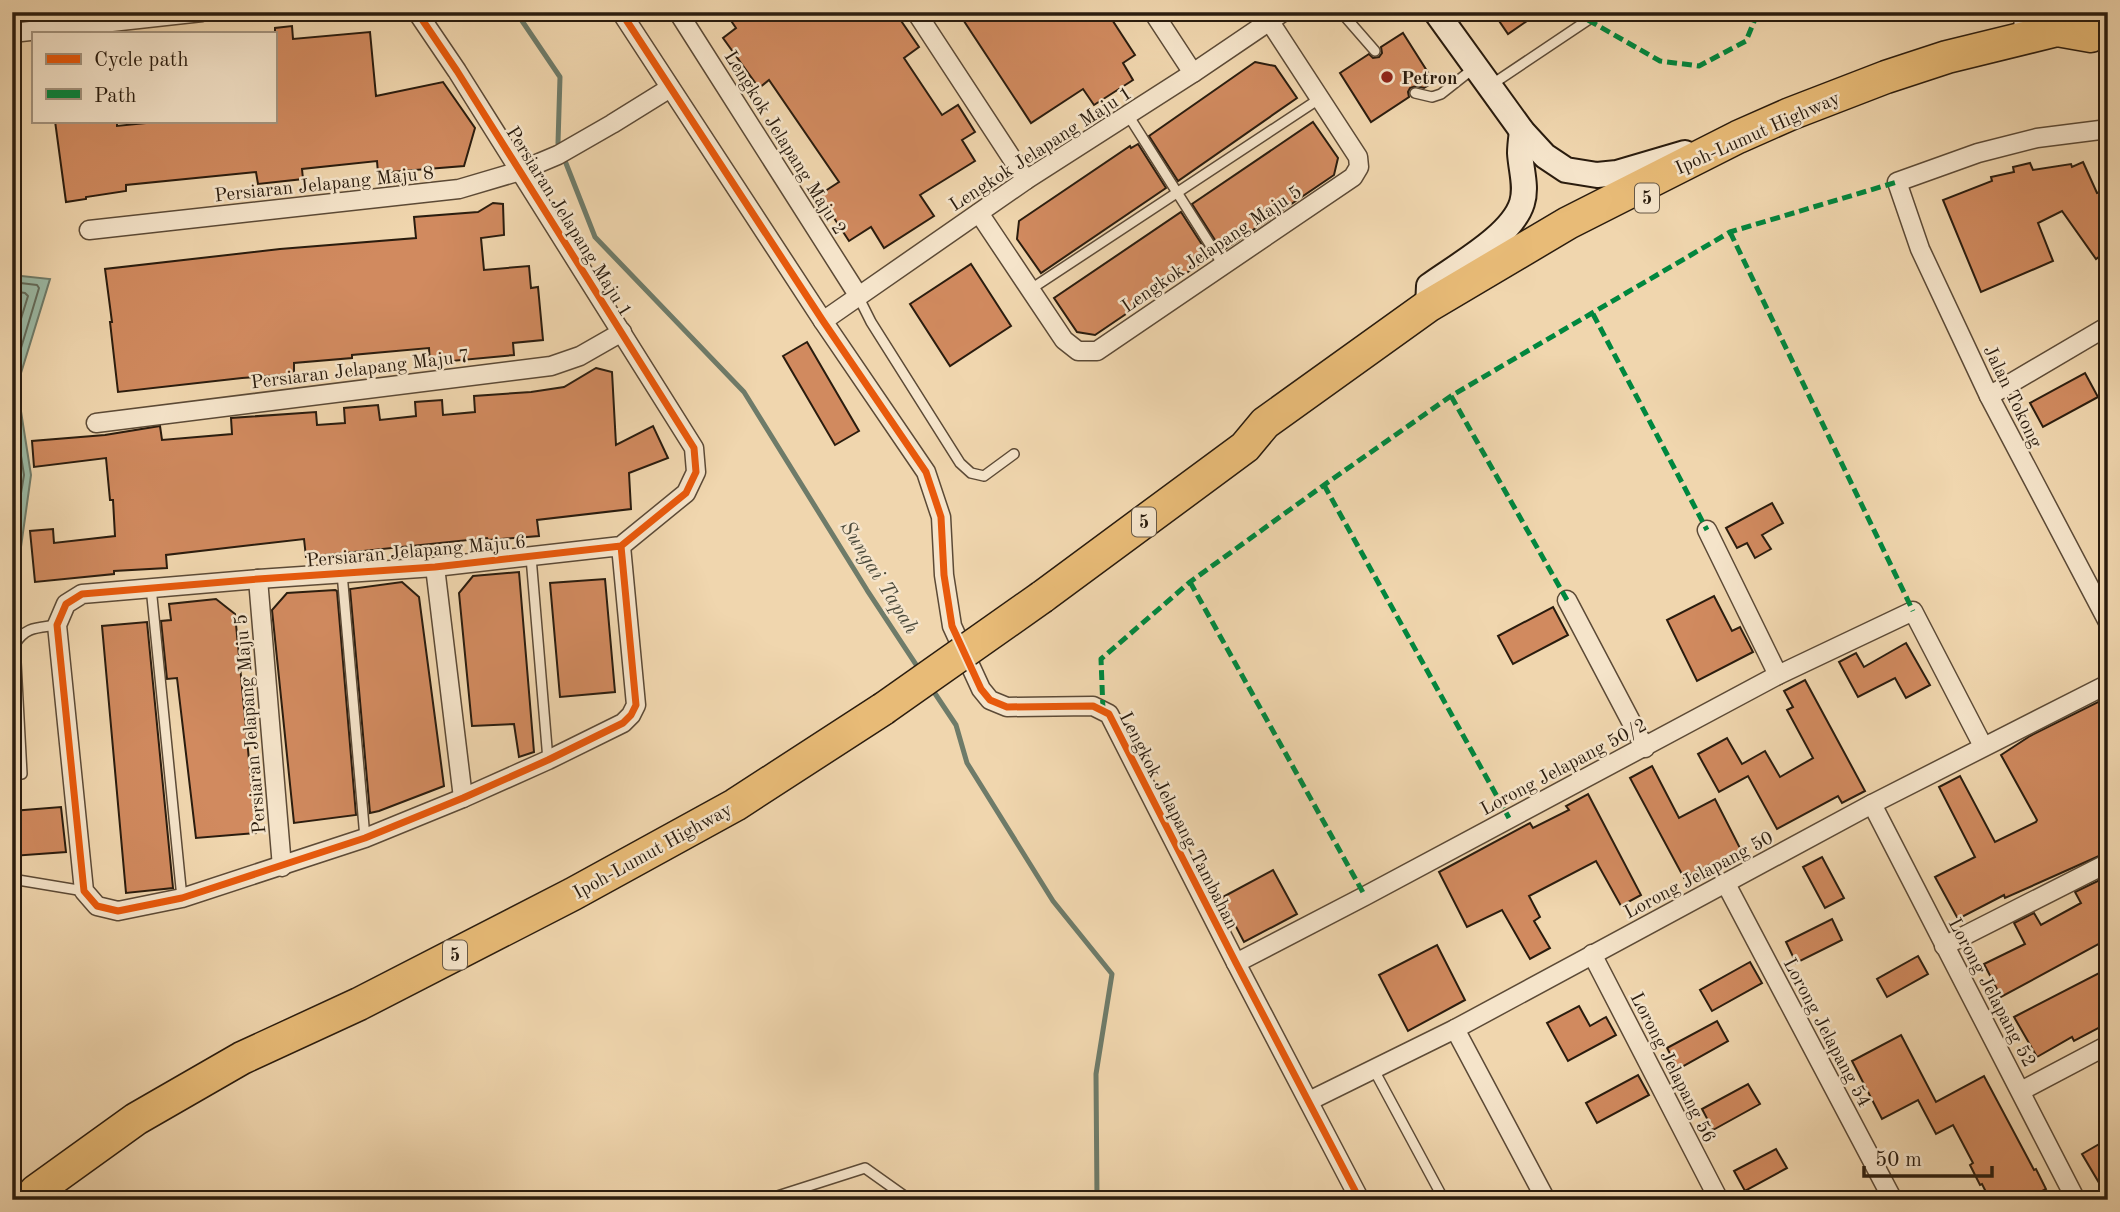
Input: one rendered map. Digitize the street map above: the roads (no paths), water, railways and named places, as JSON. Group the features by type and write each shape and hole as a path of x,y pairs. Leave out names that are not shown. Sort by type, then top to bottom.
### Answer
{"highway":[{"name":"Ipoh-Lumut Highway","path":"28,1200 136,1119 242,1058 359,1004 573,894 723,812 883,709 1042,597 1245,447 1265,423 1428,306 1568,223 1738,137 1790,114 1947,57 2019,25 2099,34"},
{"name":"Ipoh-Lumut Highway","path":"1245,447 1264,440 1420,329 1500,280 1672,186 1762,144 1904,90 2064,47 2099,34"}],"street":[{"path":"12,33 202,12"},
{"name":"Persiaran Jelapang Maju 1","path":"417,12 694,448 696,472 686,494 621,546"},
{"name":"Lengkok Jelapang Tambahan","path":"621,12 823,321 926,472 941,517 944,575 952,626 981,689 990,700 1007,707 1093,706 1109,714 1360,1200"},
{"name":"Lengkok Jelapang Maju 2","path":"678,12 858,295"},
{"path":"916,12 1026,180"},
{"path":"1153,12 1194,72"},
{"path":"1436,12 1522,131 1545,156 1566,170 1597,175 1617,173 1738,137"},
{"name":"Lengkok Jelapang Maju 1","path":"823,321 1026,180 1276,17"},
{"name":"Lengkok Jelapang Maju 5","path":"979,213 1064,340 1078,351 1097,351 1353,177 1359,167 1358,157 1319,99 1276,17"},
{"name":"Persiaran Jelapang Maju 8","path":"89,230 459,189 520,171 558,155 670,88"},
{"name":"Jalan Tokong","path":"2108,129 2037,138 1978,153 1897,183 1920,249 1989,396 2108,622"},
{"path":"1428,306 1429,286 1500,235 1513,221 1522,202 1522,131"},
{"path":"1989,396 2108,326"},
{"name":"Persiaran Jelapang Maju 7","path":"96,423 551,366 580,356 621,332"},
{"path":"1707,530 1778,675"},
{"path":"57,625 84,891 97,906 118,911 182,898 365,838 463,798 623,723 636,705 621,546"},
{"name":"Persiaran Jelapang Maju 6","path":"57,625 66,604 82,594 435,568 621,546"},
{"path":"435,568 463,798"},
{"name":"Persiaran Jelapang Maju 5","path":"258,579 282,867"},
{"path":"1567,600 1645,748"},
{"name":"Lorong Jelapang 50/2","path":"1236,963 1778,675 1913,611 1983,746"},
{"name":"Lorong Jelapang 50","path":"1309,1101 1455,1029 1871,804 2108,684"},
{"name":"Lorong Jelapang 52","path":"1871,804 2076,1200"},
{"path":"1944,946 2108,863"},
{"name":"Lorong Jelapang 54","path":"1726,884 1893,1200"},
{"name":"Lorong Jelapang 56","path":"1592,954 1719,1200"},
{"path":"1455,1029 1546,1200"},
{"path":"2021,1091 2108,1045"}],"lane":[{"path":"1341,12 1375,51"},
{"path":"1415,93 1432,97 1441,94 1482,76 1588,20"},
{"path":"1031,289 1319,99"},
{"path":"1128,115 1223,265"},
{"path":"858,295 871,322 961,463 971,473 984,476 1014,454"},
{"path":"531,557 548,760"},
{"path":"342,573 365,838"},
{"path":"151,587 182,898"},
{"path":"22,774 15,644 21,634 31,629 57,625"},
{"path":"12,879 84,891"},
{"path":"1374,1070 1444,1200"},
{"path":"765,1200 865,1168 910,1200"}],"water":[{"path":"12,275 50,279 17,386 31,475 21,547 12,563"}],"waterway":[{"name":"Sungai Tapah","path":"516,12 560,77 558,143 595,237 744,392 921,672"},
{"name":"Sungai Tapah","path":"932,689 956,725 967,763 1053,901 1112,974 1096,1074 1097,1200"}],"place":[{"name":"Petron","path":"1387,77"}]}
